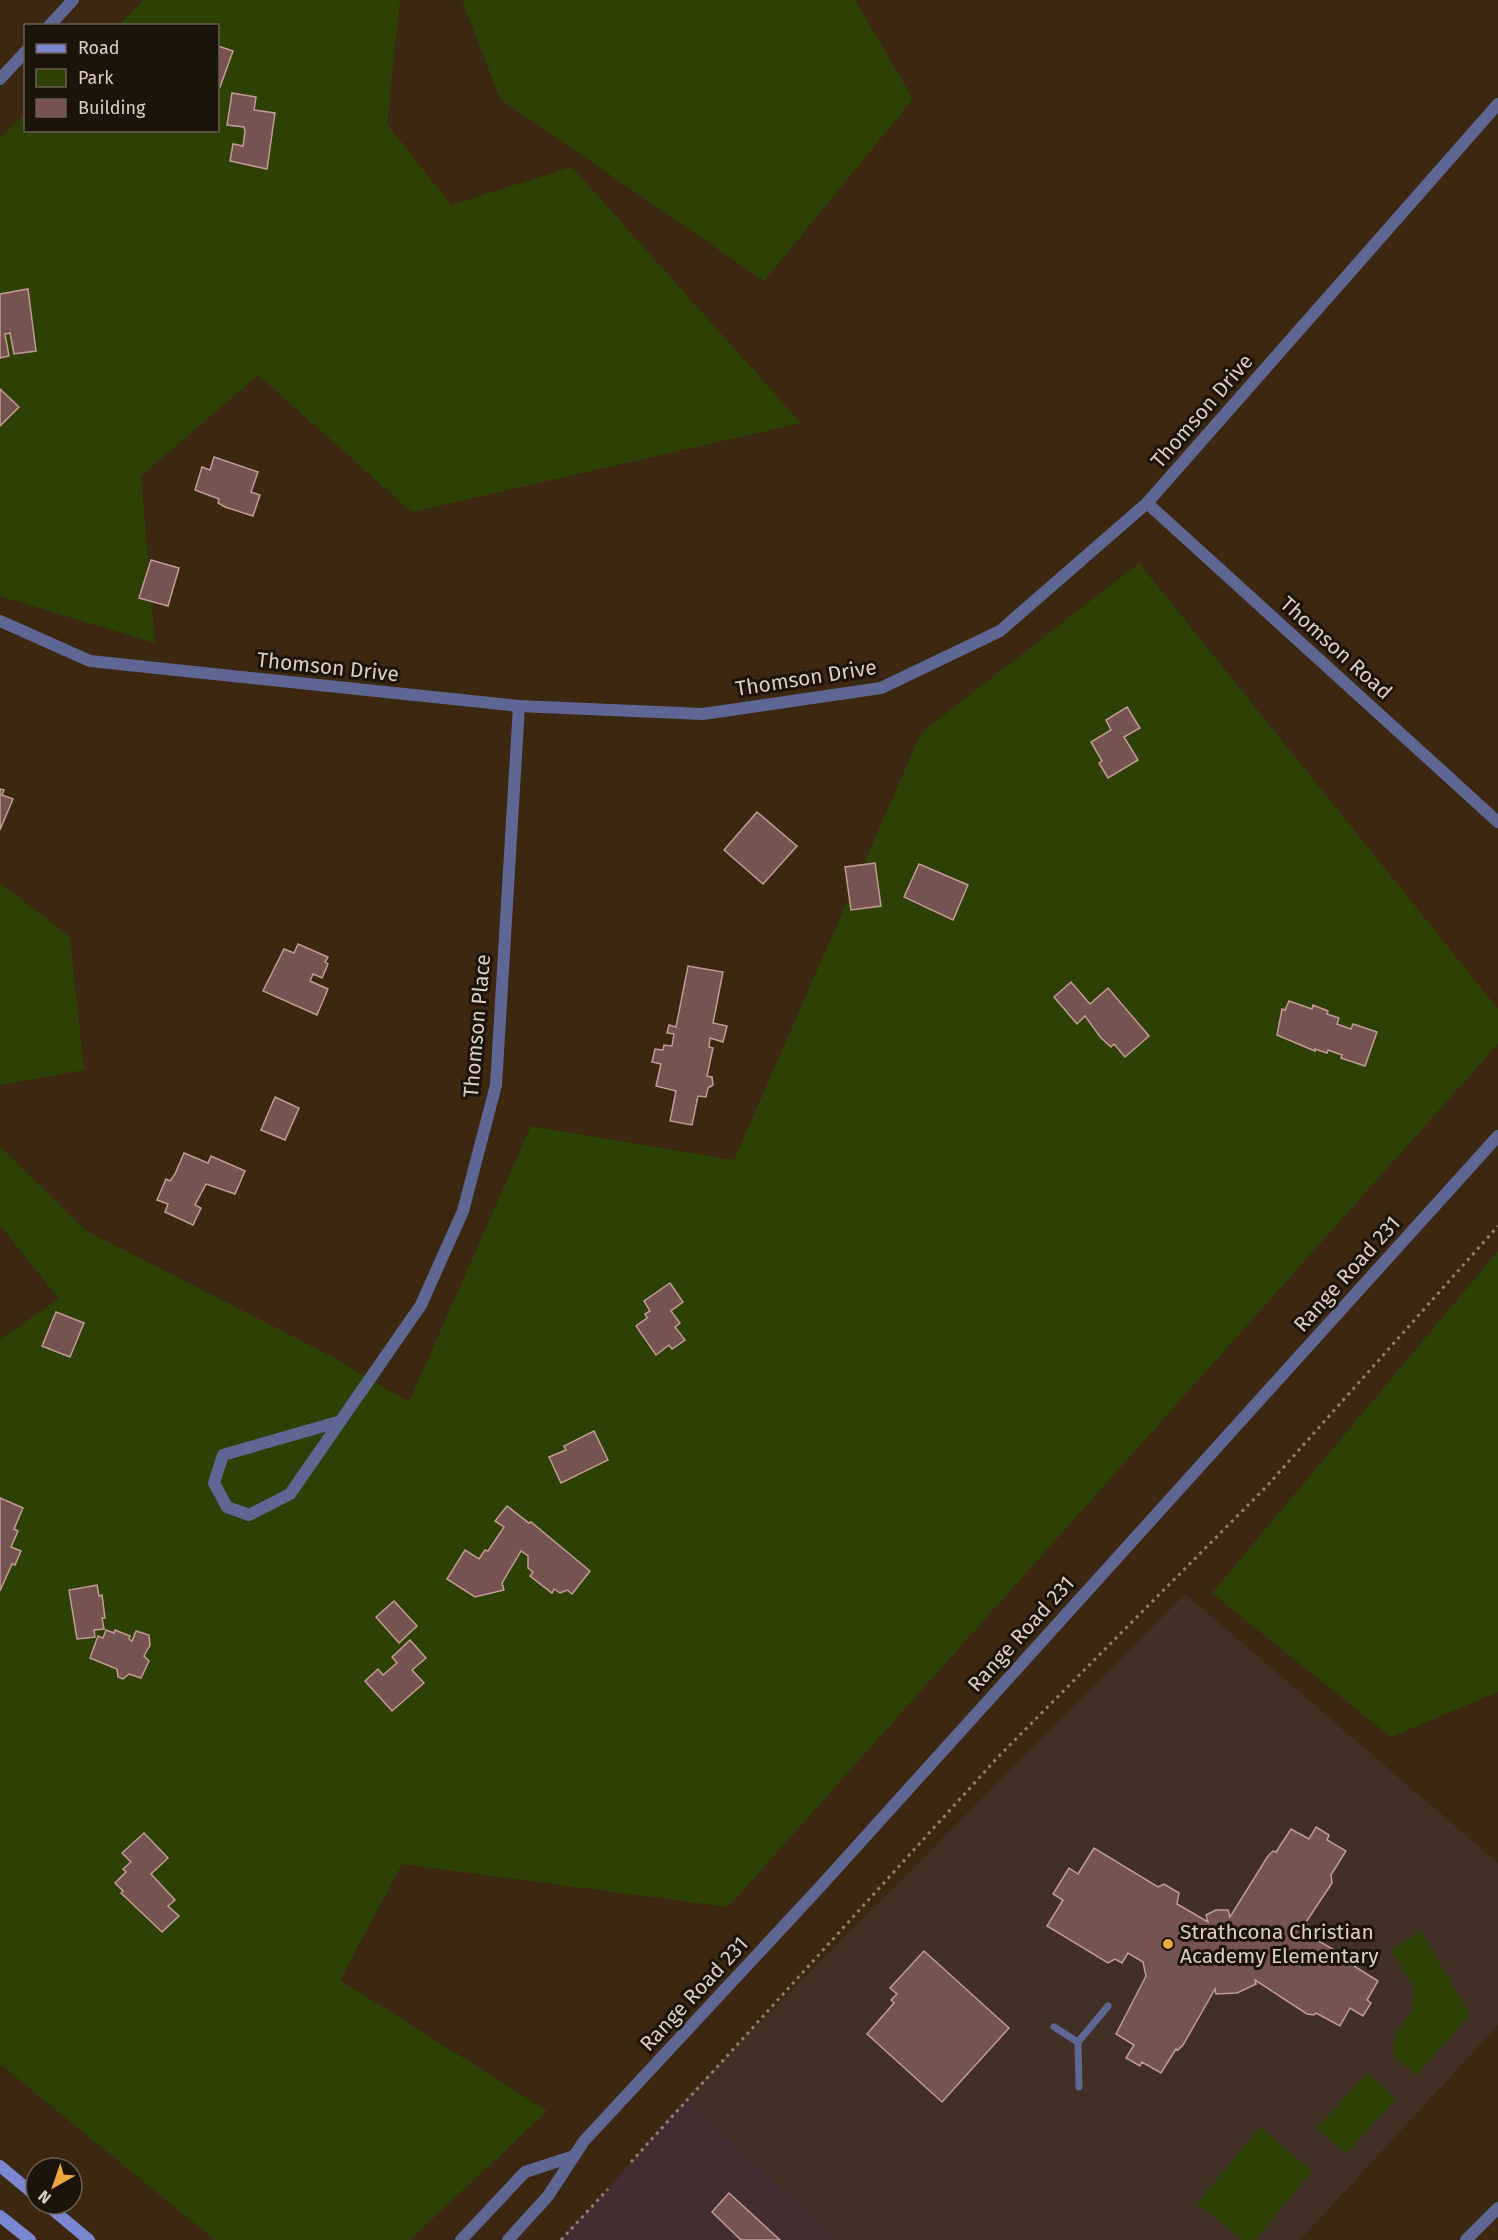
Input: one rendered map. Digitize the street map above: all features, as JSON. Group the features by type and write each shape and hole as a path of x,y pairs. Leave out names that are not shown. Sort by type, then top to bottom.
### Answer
{"main road":[{"path":"0,2166 24,2186"},
{"path":"0,2216 30,2240"},
{"path":"60,2216 89,2240"}],"street":[{"path":"52,24 73,0"},
{"path":"0,79 24,53"},
{"name":"Thomson Drive","path":"0,621 90,661 519,706 703,714 881,688 1000,631 1147,503 1498,104"},
{"name":"Thomson Road","path":"1147,503 1498,822"},
{"name":"Thomson Place","path":"341,1421 223,1455 214,1483 227,1507 249,1515 290,1494 341,1421 421,1305 463,1211 496,1085 519,706"},
{"name":"Range Road 231","path":"508,2240 548,2196 571,2157 819,1888 1498,1136"},
{"name":"Range Road 231","path":"461,2240 525,2172 571,2157"},
{"path":"1466,2240 1498,2208"}],"lane":[{"path":"1079,2087 1078,2042 1108,2006"},
{"path":"1054,2027 1078,2042"}],"path":[{"path":"631,2162 998,1757 1266,1487 1498,1226"},
{"path":"561,2240 608,2190"}],"shaded area":[{"name":"Strathcona Christian Academy Elementary","path":"1185,1594 1498,1863 1498,2025 1300,2240 837,2240 685,2098"},
{"path":"685,2098 837,2240 559,2240 608,2189"}],"green space":[{"path":"145,0 400,0 387,124 451,205 572,167 801,423 412,512 258,375 141,476 155,643 0,596 0,138 24,115 24,132 219,132 219,24 119,24"},
{"path":"462,0 855,0 913,99 764,281 500,99"},
{"path":"1139,563 1498,1009 1498,1044 728,1907 402,1864 340,1980 547,2111 410,2240 215,2240 0,2064 0,1339 59,1299 0,1225 0,1146 85,1230 329,1355 409,1402 531,1126 734,1160 921,733"},
{"path":"0,883 70,937 84,1070 0,1085"},
{"path":"1498,1251 1498,1692 1391,1737 1212,1593"},
{"path":"1421,1931 1470,2015 1417,2075 1394,2057 1394,2037 1412,2010 1414,1989 1391,1950"},
{"path":"1367,2073 1396,2099 1346,2154 1317,2128"},
{"path":"1260,2127 1312,2171 1255,2240 1242,2240 1197,2203"}],"building":[{"path":"219,46 233,51 219,86"},
{"path":"232,93 256,97 254,110 275,113 267,169 230,161 233,144 243,146 245,131 244,127 227,125"},
{"path":"28,289 36,351 14,354 10,333 5,334 9,356 0,358 0,294"},
{"path":"0,389 19,407 0,426"},
{"path":"214,457 258,472 251,492 260,495 253,516 225,507 218,503 219,499 195,490 202,467 210,470"},
{"path":"151,560 179,568 168,606 139,598"},
{"path":"1127,707 1140,728 1124,737 1138,760 1108,778 1099,763 1102,761 1091,742 1111,730 1106,720"},
{"path":"0,789 4,790 2,795 13,799 0,830"},
{"path":"757,812 797,846 763,884 724,850"},
{"path":"875,863 881,906 851,910 845,867"},
{"path":"919,864 968,885 953,920 904,897"},
{"path":"298,944 328,957 325,962 328,964 322,978 313,974 310,981 328,989 317,1015 263,991 284,949 294,953"},
{"path":"688,966 723,972 713,1023 727,1026 723,1042 710,1038 709,1047 713,1048 707,1076 712,1077 713,1085 708,1088 706,1097 698,1096 692,1125 670,1121 676,1091 656,1086 661,1064 652,1062 655,1049 663,1050 664,1045 672,1046 674,1034 667,1033 669,1025 676,1027"},
{"path":"1071,982 1090,1004 1108,988 1149,1036 1125,1057 1114,1044 1111,1047 1101,1038 1085,1016 1077,1024 1054,997"},
{"path":"1289,1001 1312,1009 1313,1005 1328,1011 1327,1014 1339,1018 1337,1024 1351,1029 1353,1024 1377,1032 1365,1066 1341,1058 1342,1055 1328,1050 1327,1053 1315,1049 1315,1051 1277,1035 1282,1009 1285,1010"},
{"path":"275,1097 299,1108 285,1140 261,1130"},
{"path":"184,1153 208,1163 211,1156 245,1171 235,1194 206,1184 195,1205 201,1208 193,1225 165,1212 168,1204 157,1200 166,1179 170,1181 175,1174"},
{"path":"670,1283 683,1302 671,1311 680,1323 675,1327 685,1340 672,1349 669,1345 656,1355 636,1326 647,1318 645,1314 650,1311 644,1301"},
{"path":"56,1312 84,1323 70,1357 42,1346"},
{"path":"594,1431 608,1460 561,1483 549,1457 566,1450 564,1446"},
{"path":"0,1498 23,1508 14,1529 18,1531 11,1547 21,1551 15,1565 12,1564 0,1591"},
{"path":"507,1506 529,1523 531,1522 590,1571 572,1594 567,1590 560,1593 554,1589 552,1593 530,1576 533,1572 528,1568 528,1556 521,1551 502,1583 504,1590 475,1597 447,1579 465,1550 479,1559 485,1550 488,1551 504,1527 495,1521"},
{"path":"97,1585 99,1596 102,1595 104,1629 94,1630 95,1637 77,1639 69,1590"},
{"path":"394,1601 417,1626 399,1643 376,1617"},
{"path":"106,1630 114,1633 115,1630 130,1636 129,1639 132,1641 136,1631 149,1635 150,1645 144,1656 149,1661 141,1678 129,1674 123,1679 118,1677 117,1669 90,1658 98,1636 103,1638"},
{"path":"410,1640 426,1658 412,1670 424,1683 392,1711 365,1681 378,1669 383,1675 397,1663 392,1657"},
{"path":"1316,1827 1329,1835 1327,1840 1346,1851 1331,1875 1332,1883 1306,1922 1312,1933 1310,1936 1350,1959 1354,1966 1378,1981 1367,2000 1371,2003 1363,2016 1350,2008 1340,2026 1316,2013 1307,2014 1255,1980 1256,1984 1237,1993 1216,1994 1215,1989 1183,2045 1178,2050 1176,2049 1161,2073 1142,2062 1140,2066 1126,2058 1134,2045 1116,2034 1146,1976 1143,1962 1128,1953 1122,1963 1115,1959 1108,1963 1047,1926 1063,1900 1053,1894 1069,1868 1078,1874 1094,1848 1158,1887 1164,1884 1179,1893 1177,1904 1208,1922 1206,1915 1216,1910 1228,1910 1230,1917 1268,1856 1273,1851 1276,1852 1291,1829 1309,1839"},
{"path":"144,1833 168,1858 151,1874 175,1900 168,1906 179,1916 162,1932 121,1893 123,1891 115,1883 126,1872 123,1869 131,1862 122,1853"},
{"path":"924,1951 1009,2028 942,2102 867,2034 894,2003 891,2000 897,1994 890,1988"},
{"path":"729,2193 780,2240 741,2240 712,2212"}],"place":[{"name":"Strathcona Christian Academy Elementary","path":"1168,1944"}]}
